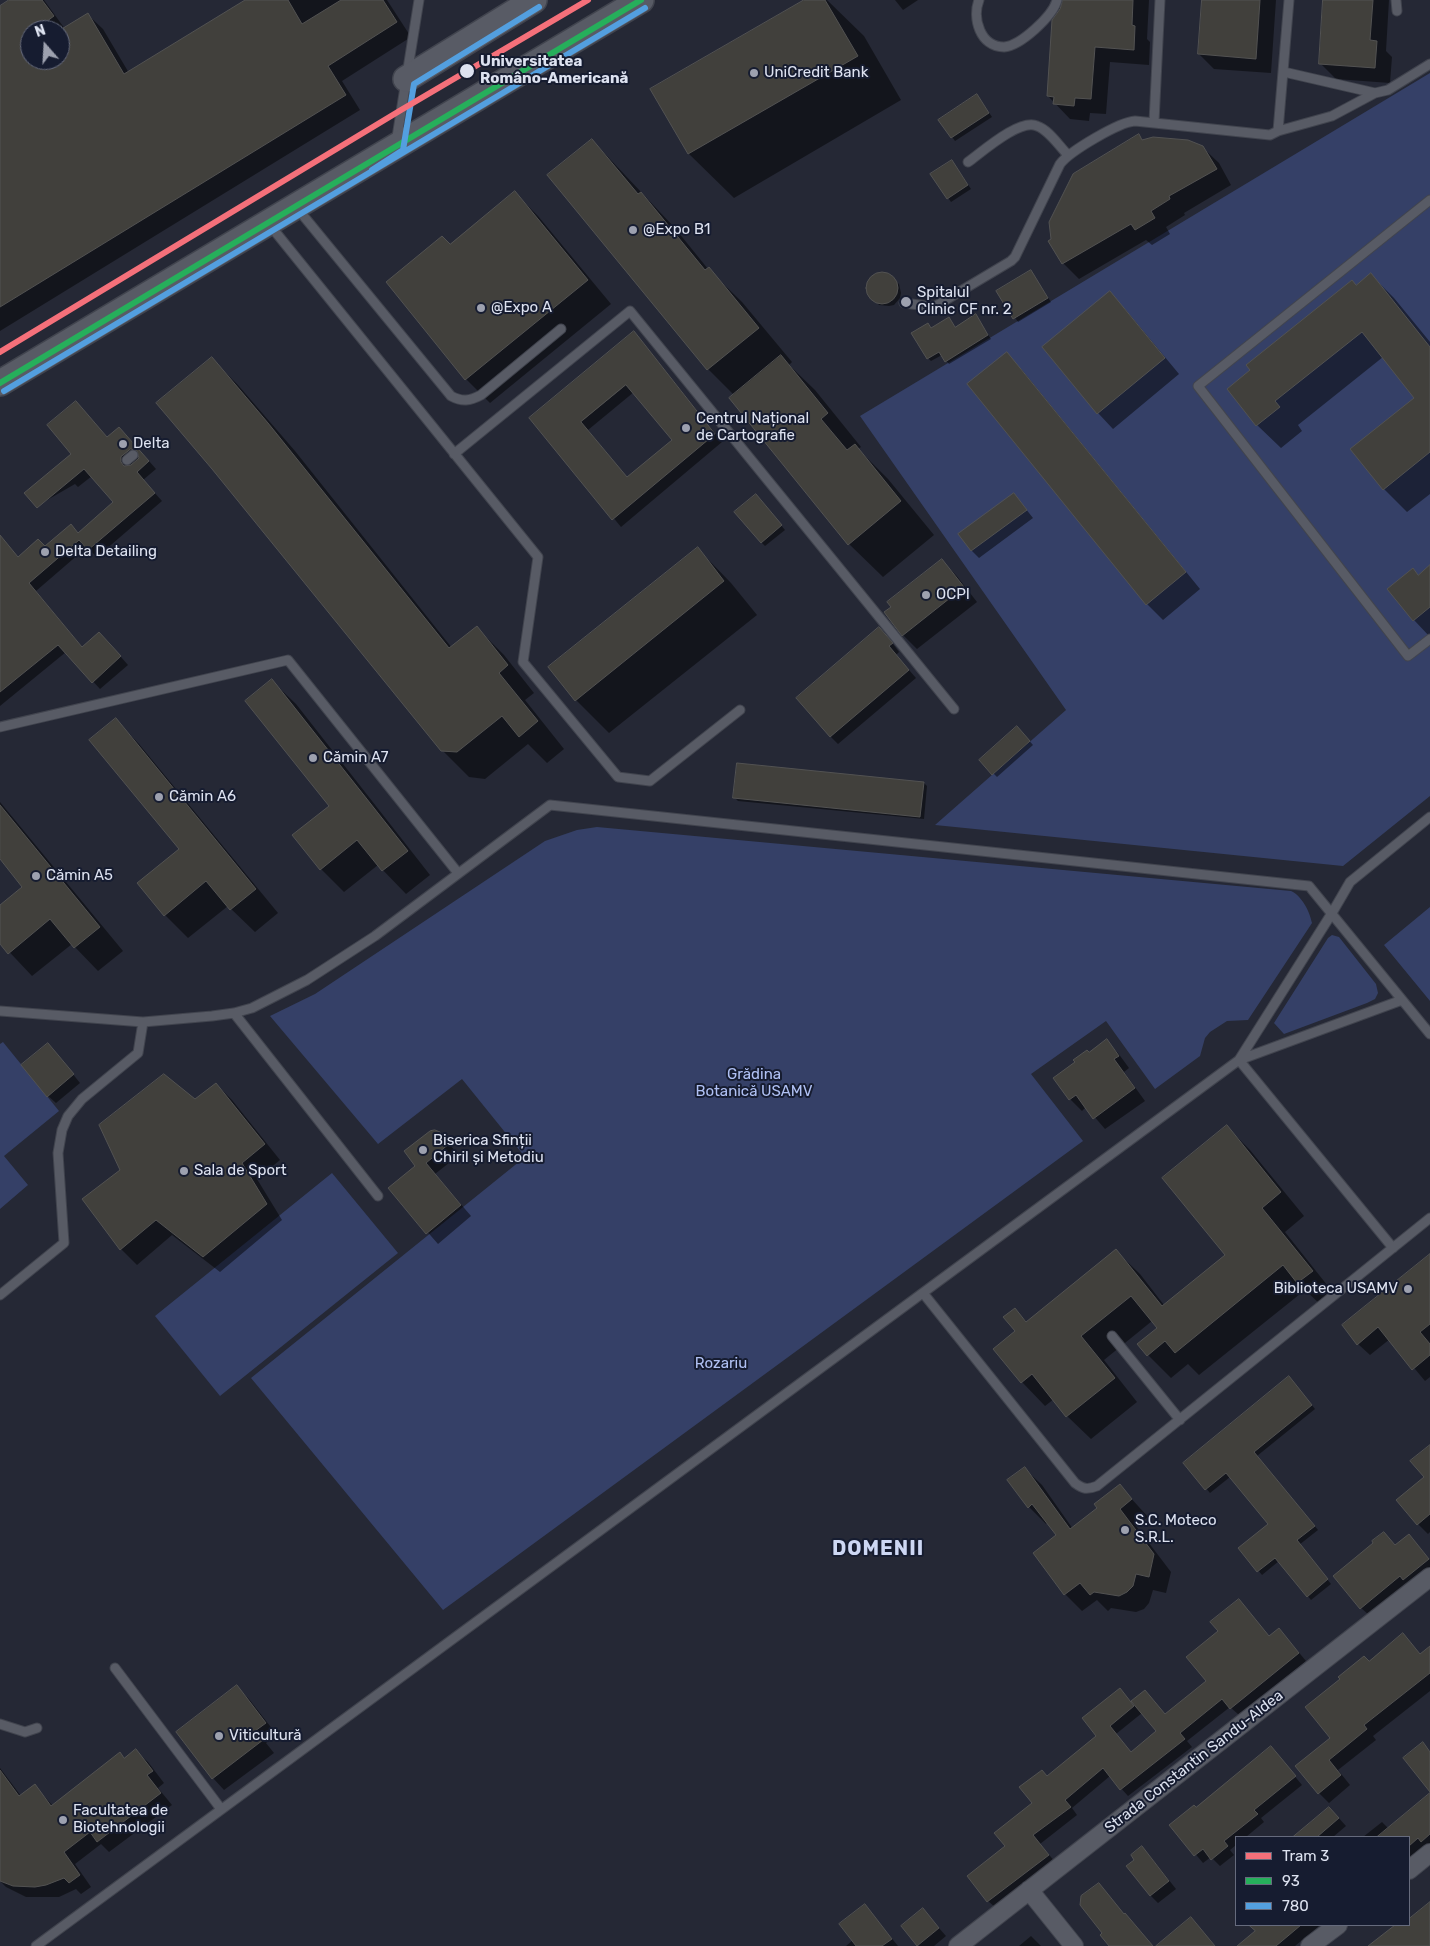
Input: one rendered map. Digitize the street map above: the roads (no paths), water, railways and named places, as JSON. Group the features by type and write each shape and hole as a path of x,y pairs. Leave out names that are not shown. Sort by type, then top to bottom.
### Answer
{"street":[{"path":"406,78 534,0"},
{"path":"0,383 641,0"},
{"name":"Strada Constantin Sandu-Aldea","path":"958,1946 1430,1577"},
{"path":"1410,1869 1430,1853"},
{"path":"1029,1890 1074,1946"},
{"path":"1310,1946 1337,1926"}],"lane":[{"path":"395,146 419,0"},
{"path":"979,0 976,13 977,24 982,35 990,42 1002,47 1010,46 1017,42 1044,21 1051,13 1057,0"},
{"path":"1154,122 1160,0"},
{"path":"1278,131 1289,0"},
{"path":"1396,0 1397,11"},
{"path":"904,303 934,307 1011,261 1015,257 1060,164 1068,155 1122,123 1135,121 1154,122 1270,135 1332,116 1375,93 1388,90 1430,64"},
{"path":"1284,72 1375,93"},
{"path":"968,162 1018,127 1031,124 1043,130 1068,155"},
{"path":"1430,200 1198,386 1408,656 1430,639"},
{"path":"295,206 451,396 457,399 465,401 481,395 561,329"},
{"path":"268,222 538,557 523,662 618,777 650,781 740,710"},
{"path":"454,454 630,311 954,709"},
{"path":"0,727 288,660 458,873"},
{"path":"0,1011 143,1022 234,1013 252,1008 314,975 375,936 550,805 1309,886 1430,1034"},
{"path":"1239,1060 1350,882 1430,817"},
{"path":"36,1946 1239,1060 1402,1000"},
{"path":"234,1013 378,1196"},
{"path":"0,1295 64,1243 58,1153 62,1130 68,1116 79,1102 138,1053 143,1022"},
{"path":"1239,1060 1393,1248"},
{"path":"923,1293 1075,1483 1082,1488 1090,1489 1097,1486 1180,1420 1430,1218"},
{"path":"1112,1336 1180,1420"},
{"path":"115,1668 221,1810"},
{"path":"0,1724 25,1732 37,1728"}],"tram line":[{"name":"3","path":"0,352 401,110 588,0"}],"place":[{"name":"Universitatea Româno-Americană","path":"467,71"},
{"name":"UniCredit Bank","path":"754,73"},
{"name":"@Expo B1","path":"633,230"},
{"name":"Spitalul Clinic CF nr. 2","path":"906,302"},
{"name":"@Expo A","path":"481,308"},
{"name":"Centrul Național de Cartografie","path":"686,428"},
{"name":"Delta","path":"123,444"},
{"name":"Delta Detailing","path":"45,552"},
{"name":"OCPI","path":"926,595"},
{"name":"Cămin A7","path":"313,758"},
{"name":"Cămin A6","path":"159,797"},
{"name":"Cămin A5","path":"36,876"},
{"name":"Biserica Sfinții Chiril și Metodiu","path":"423,1150"},
{"name":"Sala de Sport","path":"184,1171"},
{"name":"Biblioteca USAMV","path":"1408,1289"},
{"name":"S.C. Moteco S.R.L.","path":"1125,1530"},
{"name":"Viticultură","path":"219,1736"},
{"name":"Facultatea de Biotehnologii","path":"63,1820"}],"district":[{"name":"DOMENII","path":"878,1549"}],"park label":[{"name":"Grădina Botanică USAMV","path":"754,1084"},
{"name":"Rozariu","path":"721,1364"}]}
